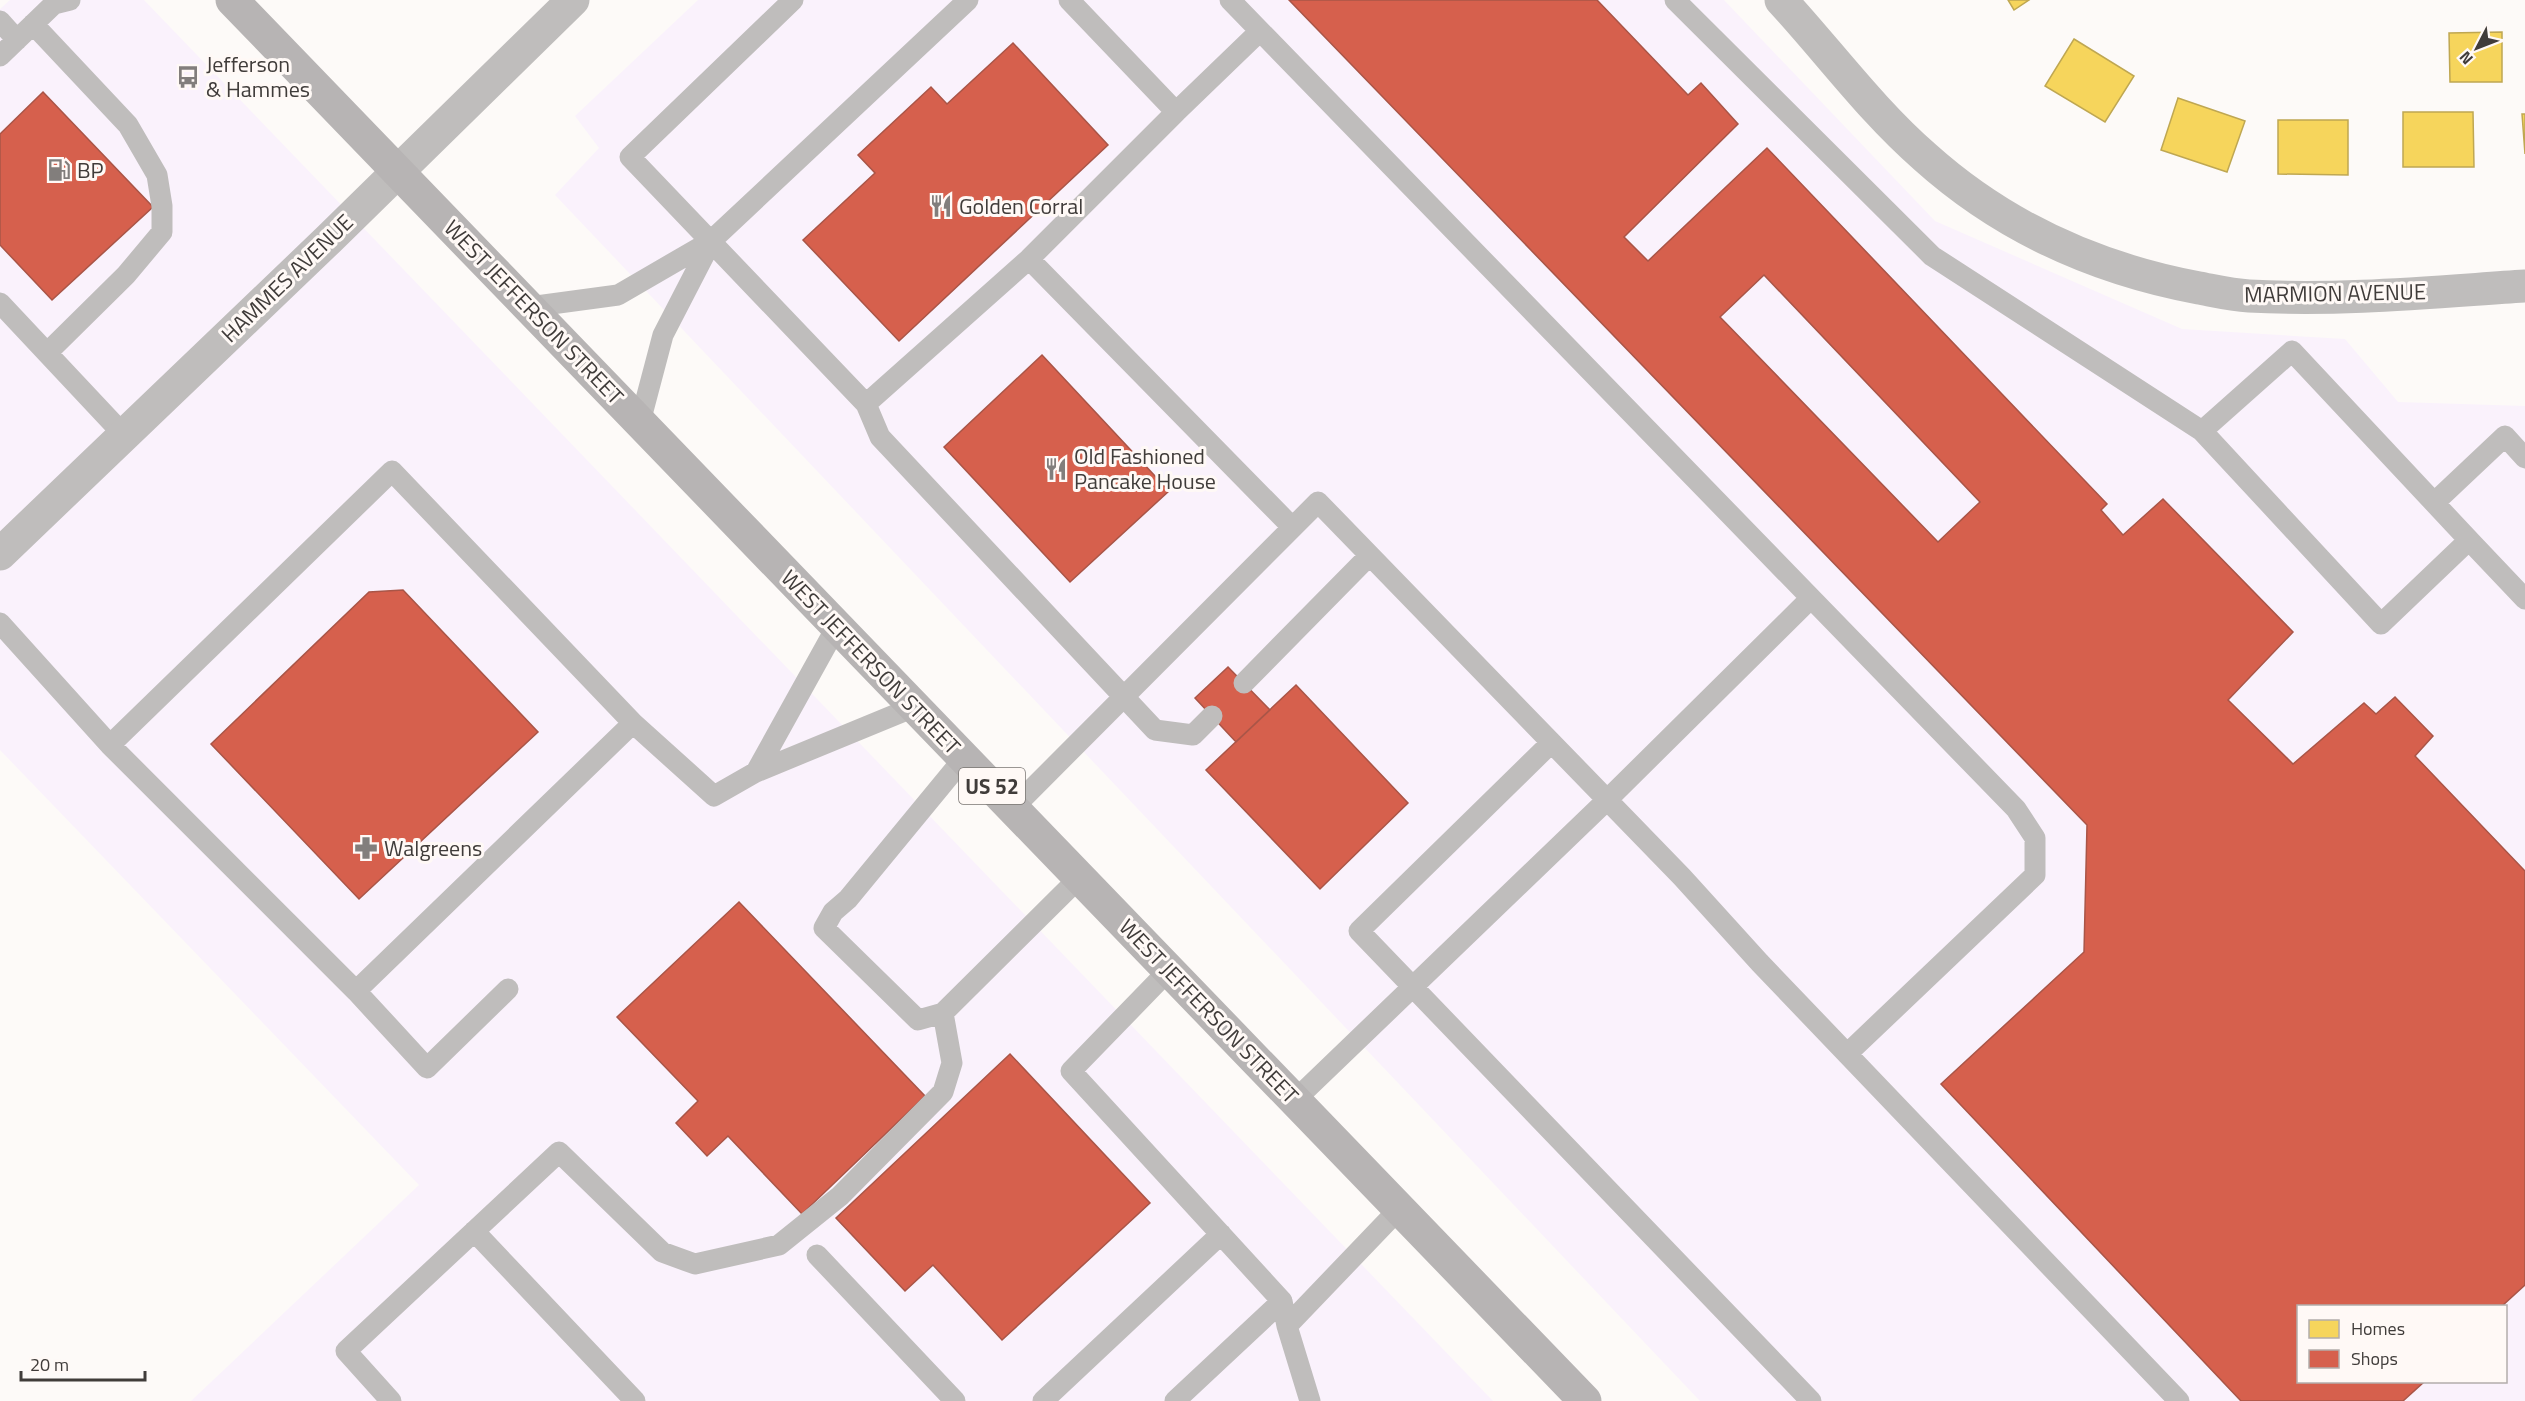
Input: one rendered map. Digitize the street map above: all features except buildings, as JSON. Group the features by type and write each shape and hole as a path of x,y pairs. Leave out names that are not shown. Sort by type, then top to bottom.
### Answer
{"main road":[{"name":"WEST JEFFERSON STREET","path":"232,0 1586,1401"}],"street":[{"name":"HAMMES AVENUE","path":"0,554 398,172 573,0"},
{"name":"MARMION AVENUE","path":"1790,3 1895,130 1957,184 1990,209 2046,240 2117,268 2180,284 2247,296 2377,296 2525,286"}],"lane":[{"path":"793,0 630,157 866,404 880,437 1155,730 1193,735 1212,716"},
{"path":"530,308 618,295 711,241 968,0"},
{"path":"1069,0 1176,112"},
{"path":"1230,0 2016,810 2035,838 2035,875 1847,1054"},
{"path":"1675,0 1932,256 2202,431 2381,624 2469,540"},
{"path":"0,56 60,1"},
{"path":"0,21 17,40"},
{"path":"33,24 128,125 157,175 162,206 162,232 126,275 47,353"},
{"path":"866,404 1029,259 1260,31"},
{"path":"640,422 663,335 711,241"},
{"path":"1029,259 1292,528"},
{"path":"0,303 123,434"},
{"path":"2202,431 2292,351 2525,599"},
{"path":"2435,502 2505,436 2525,458"},
{"path":"110,744 393,471 633,723 714,796 756,772 914,707"},
{"path":"1013,808 1318,502 1550,744 1682,877 1847,1054 2179,1401"},
{"path":"1244,683 1369,556"},
{"path":"1295,1100 1606,801 1811,598"},
{"path":"0,623 110,744 356,991 427,1068 508,989"},
{"path":"756,772 837,626"},
{"path":"356,991 633,723"},
{"path":"1550,744 1359,931 1811,1401"},
{"path":"964,758 848,899 833,912 824,928 918,1020 943,1013 1079,878"},
{"path":"1169,970 1071,1071 1282,1300 1287,1326 1310,1401"},
{"path":"391,1401 346,1351 558,1152 662,1252 695,1264 779,1245 840,1196 943,1092 952,1063 943,1013"},
{"path":"1287,1326 1400,1209"},
{"path":"474,1231 635,1401"},
{"path":"1043,1401 1221,1234"},
{"path":"817,1255 955,1401"},
{"path":"1175,1401 1282,1300"}],"shaded area":[{"path":"10,0 144,0 1493,1401 191,1401 419,1185 0,750 0,9"},
{"path":"698,0 1724,0 1935,221 2182,329 2345,339 2398,402 2525,406 2525,1401 1700,1401 555,195 599,148 575,116"}],"place":[{"name":"Jefferson & Hammes","path":"188,77"},
{"name":"BP","path":"59,170"},
{"name":"Golden Corral","path":"941,206"},
{"name":"Old Fashioned Pancake House","path":"1056,469"},
{"name":"Walgreens","path":"366,848"}]}
